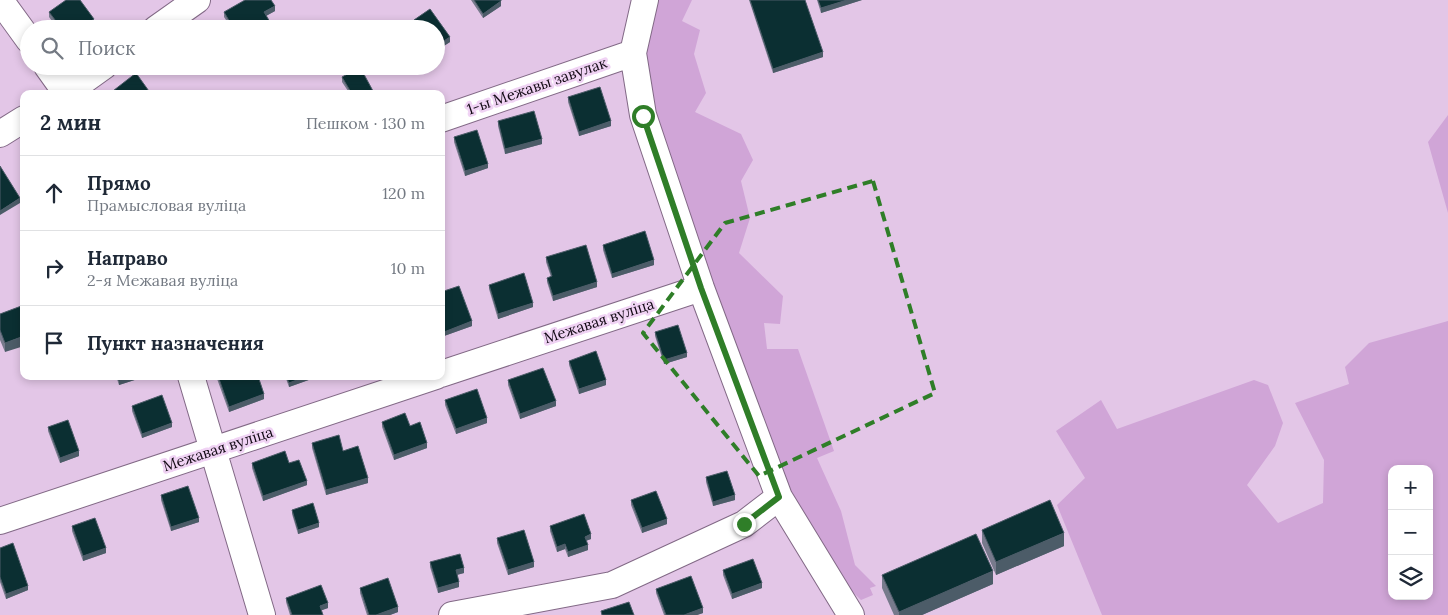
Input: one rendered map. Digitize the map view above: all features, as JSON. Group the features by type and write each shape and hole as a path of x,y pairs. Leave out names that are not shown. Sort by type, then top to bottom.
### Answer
{"street":[{"path":"0,0 20,28"},
{"path":"169,20 197,0"},
{"path":"645,0 632,53 643,116 701,288 779,497 851,615"},
{"name":"1-ы Межавы завулак","path":"445,117 632,53"},
{"path":"53,75 64,90"},
{"path":"70,90 91,75"},
{"path":"0,134 20,122"},
{"name":"Межавая вуліца","path":"445,373 701,288"},
{"path":"192,380 262,615"},
{"name":"Межавая вуліца","path":"0,521 424,380"},
{"path":"452,615 612,585 744,524 779,497"}],"highlighted area":[{"path":"873,181 935,393 759,476 643,333 725,223"}],"shaded area":[{"path":"657,0 692,0 682,21 700,30 694,54 706,93 695,112 741,134 753,160 741,181 750,218 739,253 783,296 780,324 764,323 767,349 798,349 834,451 817,458 841,511 855,565 876,586 870,588 873,595 861,600 831,571 795,503 712,284 654,113 644,51"},
{"path":"1448,115 1448,213 1428,142"},
{"path":"1448,321 1448,615 1102,615 1057,505 1085,478 1056,431 1101,400 1117,429 1254,380 1268,385 1283,423 1275,446 1247,485 1278,523 1323,503 1324,460 1295,403 1349,384 1345,367 1369,343"}],"building":[{"path":"66,0 80,0 94,19 55,20 49,12"},
{"path":"245,0 271,0 275,6 264,12 269,20 229,20 224,12"},
{"path":"474,0 501,0 501,1 483,14"},
{"path":"750,0 805,0 823,52 773,69"},
{"path":"818,0 847,0 821,8"},
{"path":"430,9 438,20 414,20"},
{"path":"445,30 450,37 445,40"},
{"path":"133,75 137,75 148,90 114,90"},
{"path":"346,75 364,75 372,90 350,90 342,77"},
{"path":"600,87 611,121 579,132 568,97"},
{"path":"534,111 542,139 505,149 498,121"},
{"path":"477,130 488,164 465,171 454,137"},
{"path":"0,166 20,198 0,211"},
{"path":"645,231 654,260 612,274 603,245"},
{"path":"586,245 597,282 553,296 547,278 552,276 546,257"},
{"path":"524,273 533,303 498,314 489,285"},
{"path":"459,286 472,321 445,332 445,291"},
{"path":"20,306 20,337 5,343 0,330 0,314"},
{"path":"678,325 687,353 664,360 655,332"},
{"path":"596,351 606,380 579,389 569,361"},
{"path":"543,368 556,401 520,414 508,380"},
{"path":"219,380 259,380 264,394 229,407"},
{"path":"477,389 487,418 456,429 445,400"},
{"path":"162,395 172,423 142,434 132,406"},
{"path":"405,413 410,426 420,422 427,443 394,455 382,422"},
{"path":"68,420 79,451 60,458 48,427"},
{"path":"339,435 343,451 358,446 368,478 326,490 312,443"},
{"path":"285,451 289,463 299,460 307,481 263,496 252,463"},
{"path":"727,471 735,495 713,502 706,477"},
{"path":"188,486 199,518 171,527 161,495"},
{"path":"656,491 667,519 642,528 631,500"},
{"path":"1050,500 1064,533 996,562 982,530"},
{"path":"313,503 319,523 298,530 292,510"},
{"path":"584,514 591,534 585,537 588,545 568,552 565,544 557,547 550,526"},
{"path":"95,518 106,548 83,556 72,526"},
{"path":"524,530 534,562 508,570 497,538"},
{"path":"976,534 993,571 899,612 882,575"},
{"path":"13,543 28,586 6,594 0,577 0,548"},
{"path":"460,554 464,568 456,570 459,582 438,588 430,562"},
{"path":"753,559 762,583 732,594 723,570"},
{"path":"691,576 703,608 684,615 666,615 656,589"},
{"path":"388,578 398,607 376,615 369,615 360,588"},
{"path":"321,585 328,603 320,606 323,615 292,615 286,598"},
{"path":"629,602 634,615 602,615 601,611"}],"route":[{"path":"643,116 701,288 779,497 744,524"}]}
